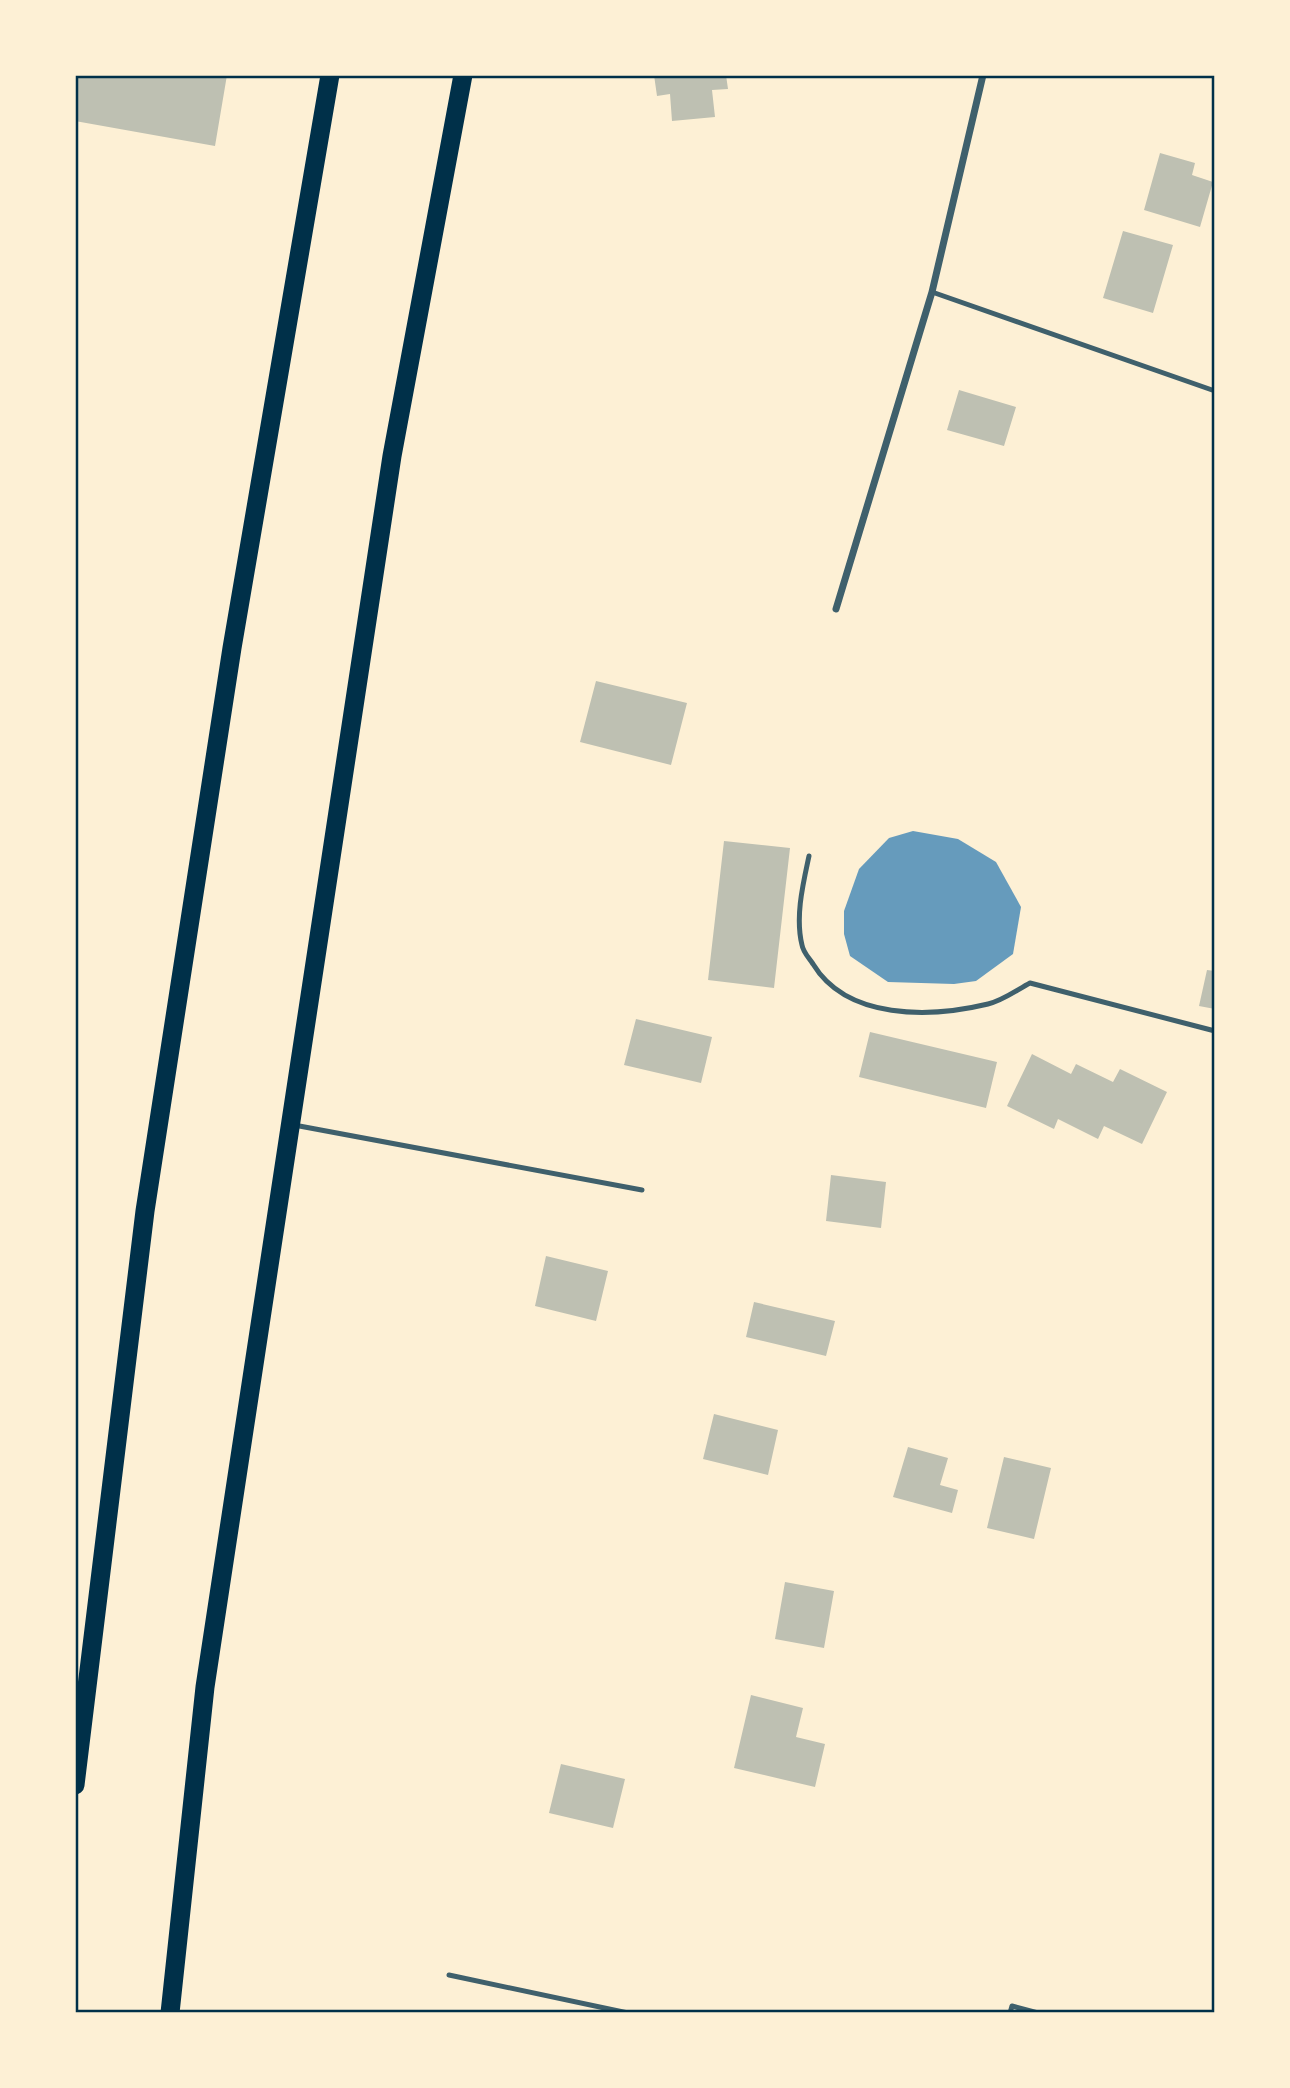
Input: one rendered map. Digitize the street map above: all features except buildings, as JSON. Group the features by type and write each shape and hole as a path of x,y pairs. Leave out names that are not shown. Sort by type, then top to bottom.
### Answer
{"highway":[{"path":"75,1785 145,1211 232,648 330,75"},
{"path":"170,2013 205,1686 392,456 463,75"}],"street":[{"path":"836,609 932,292 983,75"}],"lane":[{"path":"932,292 1215,391"},
{"path":"809,856 801,894 802,947 820,976 845,997 883,1009 934,1013 990,1004 1030,983 1215,1031"},
{"path":"291,1124 642,1190"},
{"path":"449,1975 628,2013"},
{"path":"1010,2013 1012,2007 1038,2013"}],"water":[{"path":"913,831 958,839 996,862 1021,907 1013,954 976,981 954,984 888,982 850,956 844,934 844,911 859,869 889,838"}]}
